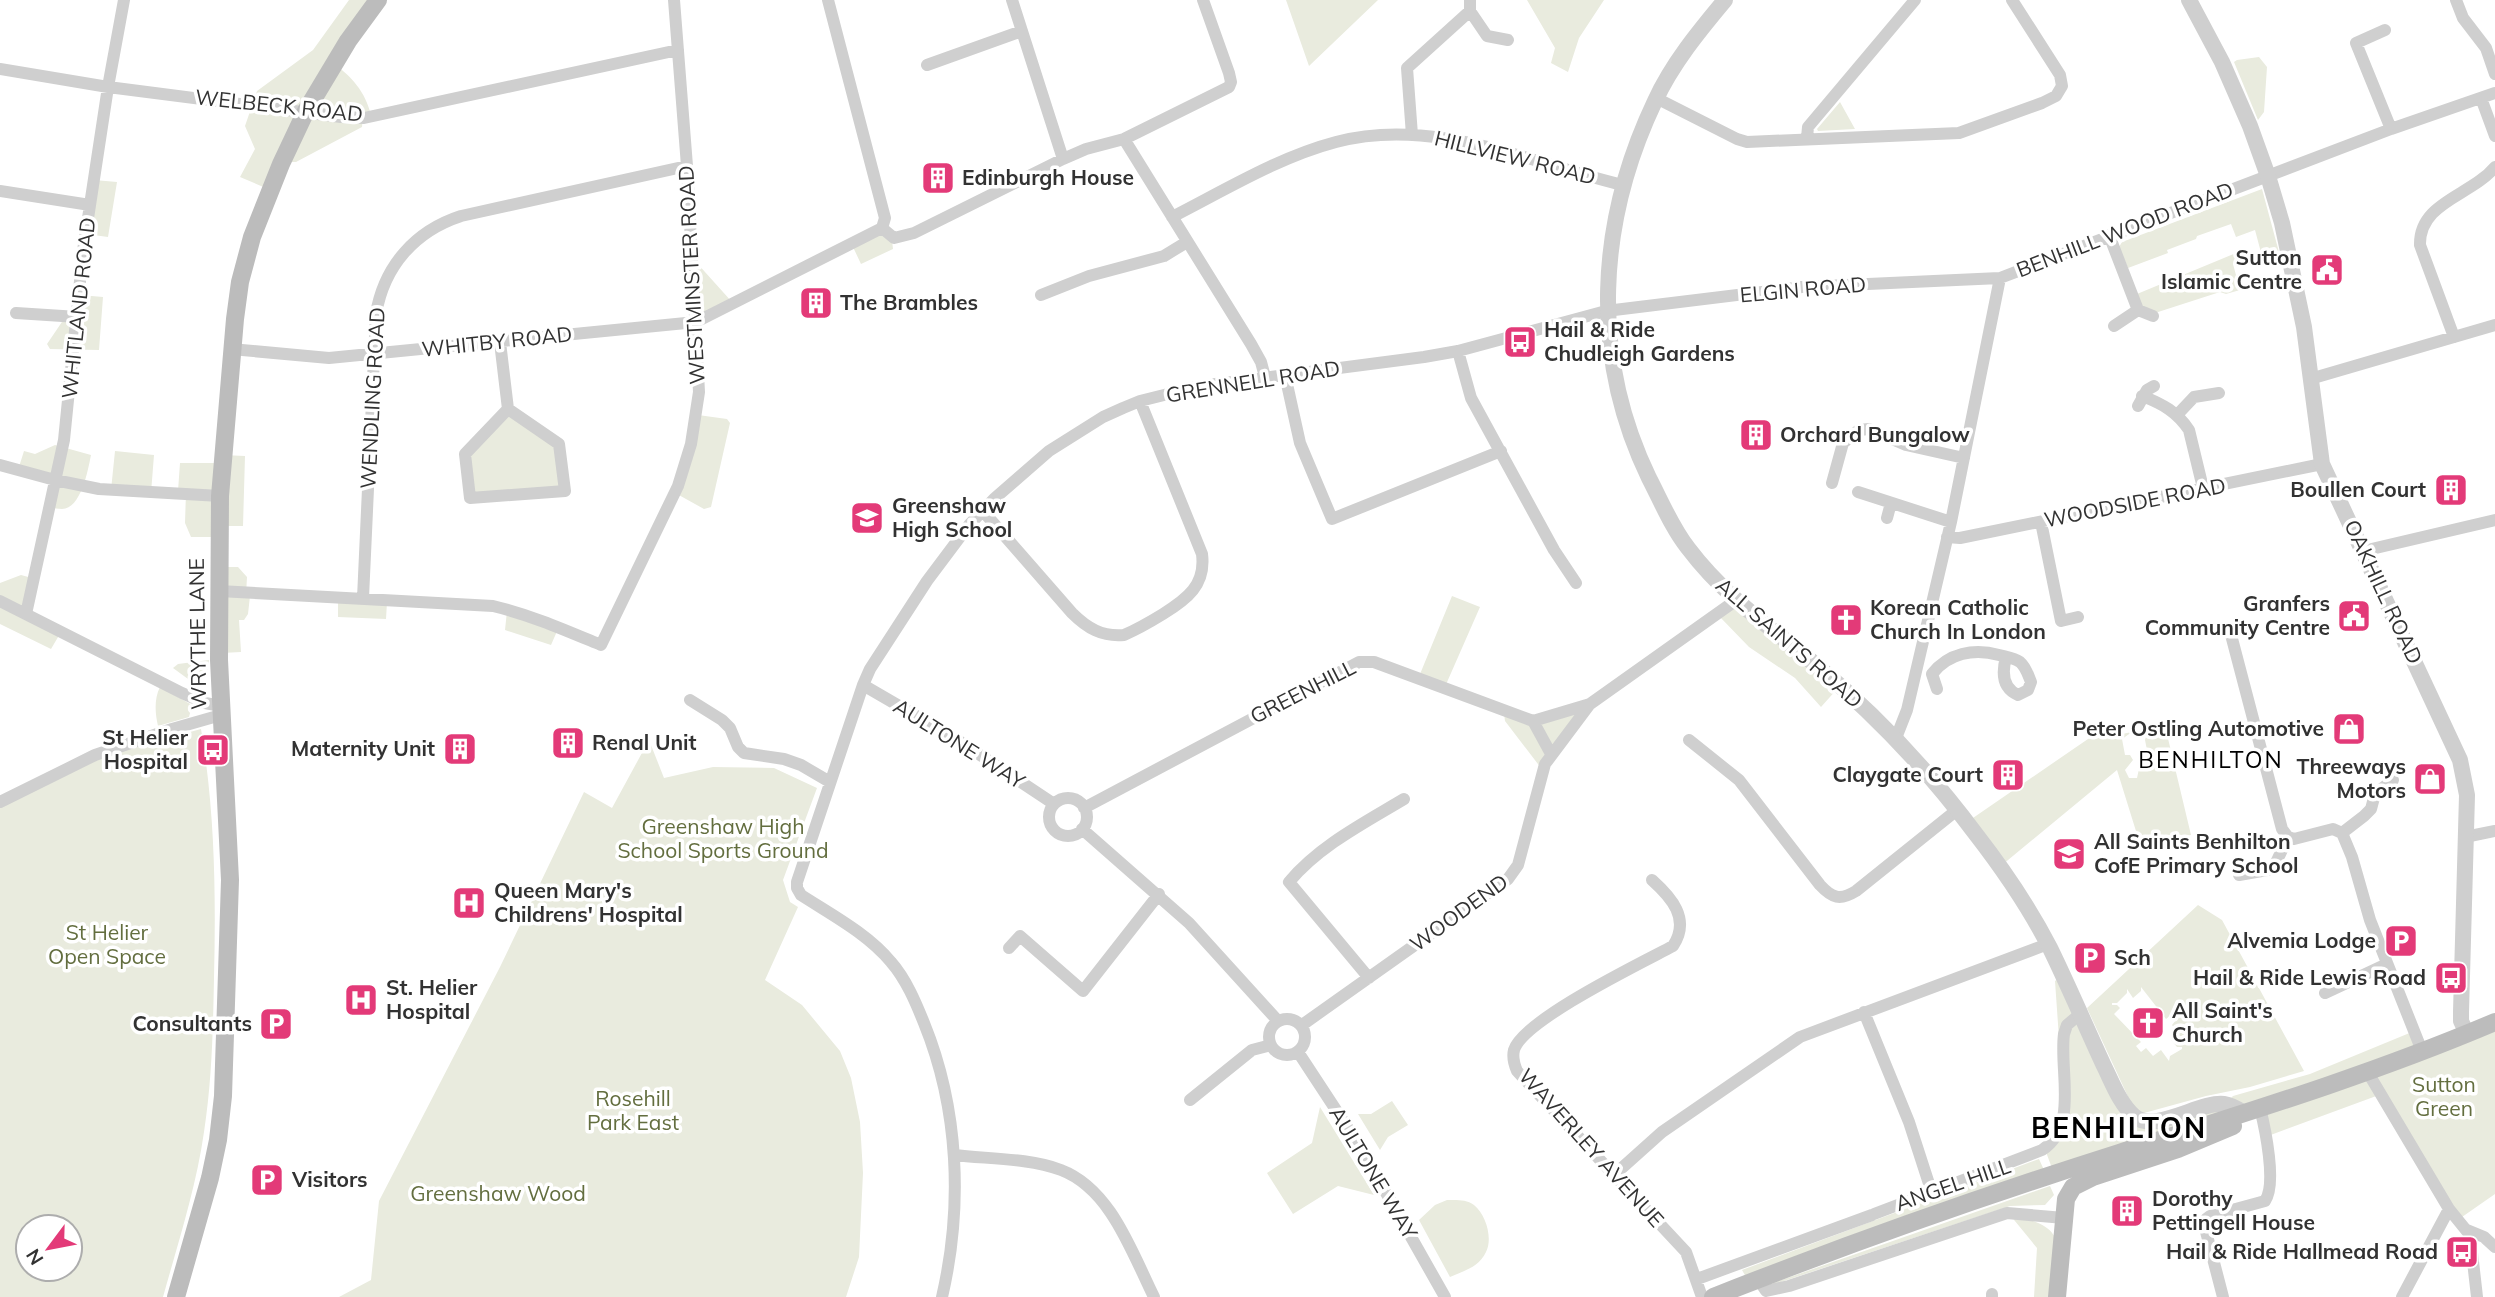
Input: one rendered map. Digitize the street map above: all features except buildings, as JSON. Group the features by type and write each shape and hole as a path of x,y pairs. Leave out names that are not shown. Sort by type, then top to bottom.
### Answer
{"main road":[{"name":"WRYTHE LANE","path":"176,1297 210,1178 223,1096 230,880 221,711 220,496 231,349 240,282 252,237 281,164 306,111 348,41 379,0"},
{"name":"ANGEL HILL","path":"1713,1297 2017,1187 2367,1071 2495,1022"},
{"path":"2057,1297 2064,1218 2069,1193 2082,1182 2223,1132 2236,1125 2252,1110"}],"street":[{"name":"WHITLAND ROAD","path":"26,614 64,440 90,205 124,0"},
{"name":"WESTMINSTER ROAD","path":"219,591 493,607 519,612 601,645 669,509 691,444 699,392 687,166 674,0"},
{"path":"828,0 884,218 882,228 894,238 914,233 1086,149 1124,139 1229,87 1229,73 1203,0"},
{"path":"1012,0 1063,159"},
{"name":"ALL SAINTS ROAD","path":"1725,0 1693,38 1656,98 1623,186 1611,244 1606,311 1622,407 1644,467 1686,547 1735,601 1817,666 1896,737 1957,810 2021,896 2048,944 2116,1089 2131,1114 2138,1119 2155,1121 2222,1103 2252,1110"},
{"path":"1807,138 1808,127 1914,0"},
{"path":"1656,98 1747,142 1959,132 2042,103 2056,96 2062,86 2060,75 2012,0"},
{"name":"OAKHILL ROAD","path":"2189,0 2226,71 2268,176 2294,274 2304,327 2322,464 2460,760 2467,795 2461,1012 2461,1021 2467,1034"},
{"path":"2456,0 2463,18 2486,48 2495,74"},
{"path":"1412,135 1407,68 1470,5 1486,36 1508,40"},
{"path":"2385,30 2356,43 2391,130"},
{"path":"927,65 1023,31"},
{"name":"WELBECK ROAD","path":"0,69 108,87 341,117 372,117 678,50"},
{"name":"BENHILL WOOD ROAD","path":"1896,737 1907,710 1951,522 2000,278 2109,235 2495,93"},
{"path":"2482,98 2495,136"},
{"name":"HILLVIEW ROAD","path":"1172,217 1307,151 1349,139 1379,136 1412,135 1465,142 1623,186"},
{"path":"1124,139 1261,362 1265,377"},
{"name":"WENDLING ROAD","path":"363,598 376,314 384,284 400,256 433,228 461,216 687,166"},
{"path":"2454,337 2420,245 2420,233 2427,217 2495,167"},
{"path":"0,191 90,205"},
{"name":"WHITBY ROAD","path":"231,349 329,358 696,322 882,228"},
{"path":"2109,235 2138,310 2153,316"},
{"path":"1041,295 1089,276 1164,256 1187,242"},
{"name":"ELGIN ROAD","path":"1606,311 1802,287 2000,278"},
{"path":"2114,326 2138,310"},
{"name":"GRENNELL ROAD","path":"954,1155 943,1081 933,1046 915,1001 892,963 874,946 800,892 797,882 863,685 870,669 927,580 982,510 1049,451 1103,417 1140,401 1200,386 1424,358 1606,311"},
{"path":"16,313 78,317"},
{"path":"2310,379 2495,325"},
{"path":"500,342 508,409 559,444 565,491 470,498 465,454 508,409"},
{"path":"1458,351 1471,398 1576,583"},
{"path":"1285,375 1300,443 1332,519 1501,451"},
{"path":"2154,386 2140,401 2160,403 2177,415 2189,430 2203,488"},
{"path":"2177,415 2194,397 2219,393"},
{"path":"982,510 1072,613 1094,631 1113,636 1124,635 1182,602 1191,595 1201,577 1202,554 1140,401"},
{"path":"1832,483 1843,443 1859,430 1869,429 1906,445 1964,458"},
{"name":"WOODSIDE ROAD","path":"1947,537 1960,538 2322,464"},
{"path":"0,465 99,489 220,496"},
{"path":"1858,492 1951,522"},
{"path":"1887,518 1891,503"},
{"path":"2363,551 2495,520"},
{"path":"2041,522 2061,621 2078,617"},
{"path":"0,601 221,711"},
{"name":"WOODEND","path":"1302,1025 1514,872 1542,774 1551,754 1590,704 1735,601"},
{"path":"2230,631 2282,829 2288,837 2300,838 2333,830 2342,833 2352,857 2370,920 2422,1051"},
{"path":"1932,674 1939,664 1972,651 2006,657"},
{"name":"GREENHILL","path":"1084,808 1359,662 1374,663 1533,721"},
{"path":"1916,671 1932,674"},
{"path":"1932,674 1937,689"},
{"name":"AULTONE WAY","path":"863,685 956,739 1054,804 1070,799 1076,800 1084,808"},
{"path":"690,700 722,720 730,728 738,747 744,753 784,759 830,782"},
{"name":"WOODEND","path":"1533,721 1590,704"},
{"path":"0,802 95,755 221,711"},
{"path":"1533,721 1551,754"},
{"path":"1689,740 1739,780 1820,885 1829,895 1837,898 1847,897 1856,891 1957,810"},
{"path":"2342,833 2371,809 2375,794 2393,780"},
{"path":"1368,978 1289,882 1297,872 1333,843 1404,799"},
{"path":"1054,804 1049,815 1052,827 1060,835 1073,835 1082,829 1086,819 1084,808"},
{"path":"1082,829 1159,894 1205,940 1278,1021"},
{"path":"2465,837 2495,831"},
{"path":"2239,875 2273,869 2288,837"},
{"name":"WAVERLEY AVENUE","path":"1652,880 1670,897 1678,910 1679,937 1673,946 1552,1013 1518,1042 1513,1060 1517,1072 1686,1252 1702,1297"},
{"path":"1009,948 1020,936 1083,991 1159,894"},
{"path":"1614,1175 1662,1132 1800,1037 2048,944"},
{"path":"2325,993 2387,964"},
{"path":"1864,1012 1909,1122 1932,1193"},
{"path":"1697,1279 1932,1193 2042,1150 2051,1144 2063,1123 2064,1034 2067,1025 2080,1014"},
{"path":"1291,1019 1302,1025 1305,1030 1305,1043 1298,1052 1292,1055 1280,1054 1271,1045 1269,1034 1278,1021 1291,1019"},
{"path":"1191,1100 1252,1050 1271,1045"},
{"name":"AULTONE WAY","path":"1298,1052 1359,1145 1445,1297"},
{"path":"2367,1071 2449,1209 2467,1230 2471,1240 2477,1297"},
{"path":"2223,1297 2204,1224 2206,1219 2265,1201 2270,1190 2265,1128 2252,1110"},
{"path":"942,1297 954,1217 954,1155 1037,1164 1079,1179 1097,1196 1116,1221 1154,1297"},
{"path":"2402,1297 2449,1209"},
{"name":"ANGEL HILL","path":"1758,1279 1766,1290 1789,1286 2007,1213 2064,1218"},
{"path":"2467,1230 2484,1237 2495,1247"}],"green space":[{"path":"349,0 376,0 332,62 357,85 371,115 363,116 362,127 296,162 278,162 268,189 240,177 255,149 245,126 257,91 313,50"},
{"path":"1286,0 1378,0 1309,66"},
{"path":"1527,0 1604,0 1579,38 1568,72 1551,63 1555,48"},
{"path":"2259,57 2267,67 2264,112 2258,120 2234,62"},
{"path":"1840,102 1855,129 1818,131 1817,129"},
{"path":"94,180 117,182 108,237 86,234"},
{"path":"2262,189 2280,256 2263,260 2255,230 2236,237 2231,224 2197,236 2196,239 2167,250 2168,253 2128,268 2119,247 2122,242"},
{"path":"883,232 892,240 893,249 861,264 853,247"},
{"path":"2236,253 2239,262 2233,264 2240,290 2226,294 2220,292 2155,313 2142,307 2137,294"},
{"path":"696,262 732,302 699,318"},
{"path":"80,295 103,297 99,350 50,349 47,344 66,316 77,317"},
{"path":"508,409 559,444 565,491 470,498 465,454"},
{"path":"698,415 727,419 730,423 711,507 704,509 677,494"},
{"path":"55,445 91,455 79,496 69,507 62,509 50,507 55,480 18,470 24,451 35,454"},
{"path":"115,451 154,455 151,493 111,490"},
{"path":"223,455 245,456 243,526 221,526"},
{"path":"180,463 219,463 216,537 191,537 185,523 186,492 178,491"},
{"path":"221,567 238,567 247,577 246,595 250,596 248,614 244,620 239,620 241,652 222,653"},
{"path":"21,575 32,578 24,611 0,599 0,583"},
{"path":"1452,596 1480,607 1444,689 1418,679"},
{"path":"338,600 387,602 386,619 338,617"},
{"path":"1736,604 1838,688 1821,707 1795,678 1749,647 1719,616"},
{"path":"0,605 61,632 51,649 0,624"},
{"path":"507,611 558,629 551,645 505,630"},
{"path":"209,660 207,674 199,687 173,668 178,664"},
{"path":"160,687 192,705 189,717 158,726 156,706"},
{"path":"1584,709 1541,768 1505,721 1504,713 1532,723"},
{"path":"2165,726 2191,835 2140,844 2117,770 2002,865 1970,820 2104,728 2107,737 2132,732 2122,739 2125,755 2130,755 2133,760 2125,770 2129,778 2137,778 2141,760 2147,750 2145,740 2148,729"},
{"name":"St Helier Open Space","path":"201,729 212,822 214,884 215,947 210,1074 207,1113 196,1174 163,1297 0,1297 0,806 43,782 120,751"},
{"name":"Rosehill Park East","path":"649,740 664,778 713,767 774,768 817,788 783,880 790,902 798,907 765,980 802,1005 840,1051 851,1078 860,1122 863,1173 859,1257 846,1297 339,1297 371,1280 379,1201 500,967 584,792 612,808"},
{"path":"2198,905 2222,920 2304,1071 2144,1113 2136,1110 2130,1101 2087,1008","holes":["2141,987 2166,1019 2171,1015 2176,1020 2172,1025 2178,1033 2171,1040 2177,1047 2182,1047 2170,1056 2169,1061 2161,1050 2153,1056 2146,1048 2141,1052 2136,1046 2141,1042 2114,1014 2120,1008 2112,1003 2117,1003 2127,993 2127,989 2133,998 2141,991"]},
{"path":"2061,977 2130,1116 2200,1111 2237,1112 2053,1171 2046,1152 2065,1124 2055,981"},
{"name":"Sutton Green","path":"2495,1022 2495,1194 2462,1217 2450,1206 2370,1072"},
{"path":"2412,1032 2417,1047 2244,1110 2228,1101 2233,1096 2310,1074"},
{"path":"2365,1073 2379,1095 2268,1136 2262,1109"},
{"path":"1392,1101 1408,1125 1388,1137 1380,1150 1358,1114 1371,1114"},
{"path":"1320,1107 1374,1195 1338,1186 1293,1214 1267,1173 1312,1143"},
{"path":"2039,1159 2044,1170 1746,1277 1742,1270"},
{"path":"2050,1186 2054,1195 2045,1205 2010,1206 1772,1285 1773,1283"},
{"path":"1447,1200 1464,1201 1474,1205 1485,1221 1489,1240 1486,1252 1479,1261 1471,1268 1450,1277 1419,1220 1435,1205"},
{"path":"2010,1215 2043,1225 2052,1232 2058,1252 2055,1297 2034,1297 2037,1248"}],"place":[{"name":"Edinburgh House","path":"938,178"},
{"name":"Sutton Islamic Centre","path":"2327,270"},
{"name":"The Brambles","path":"816,303"},
{"name":"Hail & Ride Chudleigh Gardens","path":"1520,342"},
{"name":"Orchard Bungalow","path":"1756,435"},
{"name":"Boullen Court","path":"2451,490"},
{"name":"Greenshaw High School","path":"867,518"},
{"name":"Granfers Community Centre","path":"2354,616"},
{"name":"Korean Catholic Church In London","path":"1846,620"},
{"name":"Peter Ostling Automotive","path":"2349,729"},
{"name":"Renal Unit","path":"568,743"},
{"name":"Maternity Unit","path":"460,749"},
{"name":"St Helier Hospital","path":"213,750"},
{"name":"Claygate Court","path":"2008,775"},
{"name":"Threeways Motors","path":"2430,779"},
{"name":"All Saints Benhilton CofE Primary School","path":"2069,854"},
{"name":"Queen Mary's Childrens' Hospital","path":"469,903"},
{"name":"Alvemia Lodge","path":"2401,941"},
{"name":"Sch","path":"2090,958"},
{"name":"Hail & Ride Lewis Road","path":"2451,978"},
{"name":"St. Helier Hospital","path":"361,1000"},
{"name":"All Saint's Church","path":"2148,1023"},
{"name":"Consultants","path":"276,1024"},
{"name":"Visitors","path":"267,1180"},
{"name":"Dorothy Pettingell House","path":"2127,1211"},
{"name":"Hail & Ride Hallmead Road","path":"2462,1252"}],"district":[{"name":"BENHILTON","path":"2211,760"},
{"name":"BENHILTON","path":"2119,1128"}],"park label":[{"name":"Greenshaw High School Sports Ground","path":"723,839"},
{"name":"Greenshaw Wood","path":"498,1194"}]}
